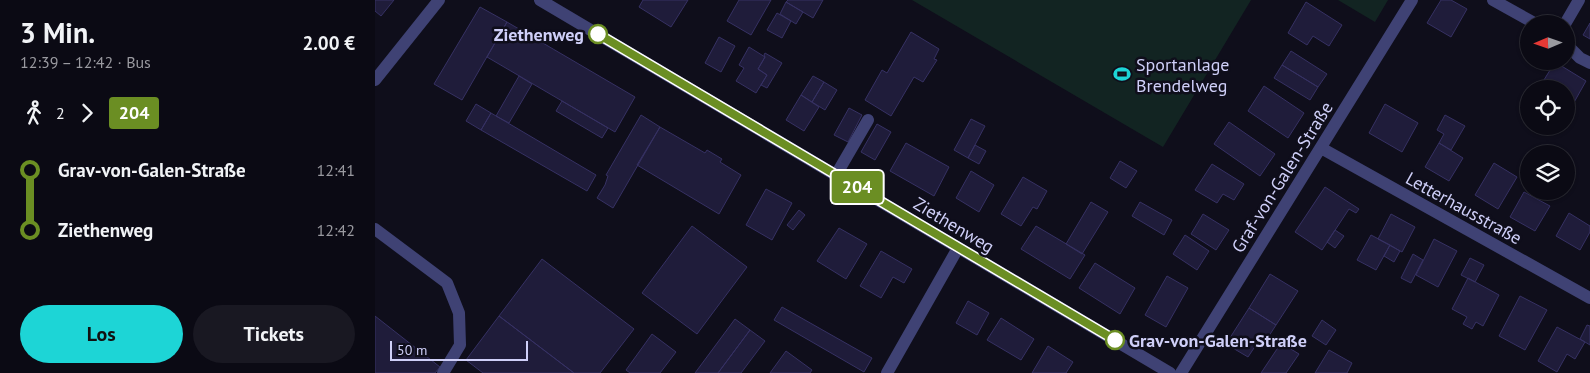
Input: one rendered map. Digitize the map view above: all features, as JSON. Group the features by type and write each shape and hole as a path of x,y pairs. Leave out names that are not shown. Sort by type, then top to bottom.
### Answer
{"street":[{"path":"375,80 439,0"},
{"name":"Ziethenweg","path":"540,0 1170,373"},
{"name":"Graf-von-Galen-Straße","path":"1181,373 1412,0"},
{"path":"1493,0 1520,15"},
{"path":"1570,15 1579,0"},
{"path":"1575,53 1590,63"},
{"path":"836,175 868,120"},
{"name":"Letterhausstraße","path":"1321,148 1590,298"},
{"path":"375,229 447,282 459,313 460,345 443,373"},
{"path":"887,373 958,248"}],"green space":[{"name":"Sportanlage Brendelweg","path":"912,0 1251,0 1163,147"},
{"path":"1338,0 1388,0 1375,22"}],"building":[{"path":"375,0 394,0 381,16 375,11"},
{"path":"643,0 688,0 671,27 639,7"},
{"path":"739,0 771,0 751,35 727,21"},
{"path":"788,0 823,0 813,18 786,2"},
{"path":"1441,0 1451,0 1467,9 1451,37 1427,23"},
{"path":"786,2 803,12 796,24 780,14"},
{"path":"1306,2 1342,25 1329,46 1313,36 1307,45 1288,33"},
{"path":"480,7 507,22 462,100 434,84"},
{"path":"777,13 791,21 782,38 767,30"},
{"path":"507,22 635,97 615,132 487,57"},
{"path":"1590,23 1590,39 1583,35"},
{"path":"911,32 939,49 934,59 937,60 923,82 914,77 891,116 865,100 882,70 887,73"},
{"path":"719,37 735,46 721,72 705,63"},
{"path":"749,47 765,57 758,69 767,75 756,93 736,81 744,68 739,65"},
{"path":"1291,51 1327,74 1318,87 1282,65"},
{"path":"765,53 782,63 767,88 761,85 767,75 758,69 765,57"},
{"path":"1282,65 1318,87 1310,100 1274,78"},
{"path":"1550,70 1568,70 1586,81 1575,101 1575,80 1544,80"},
{"path":"519,76 532,84 509,123 496,116"},
{"path":"813,76 824,82 812,102 801,95"},
{"path":"824,82 837,90 825,110 812,102"},
{"path":"1264,86 1304,113 1288,138 1248,111"},
{"path":"801,95 819,107 804,131 786,120"},
{"path":"562,101 608,128 602,138 556,111"},
{"path":"476,104 491,113 481,130 466,121"},
{"path":"1385,104 1418,123 1402,152 1369,133"},
{"path":"849,108 862,115 848,142 834,135"},
{"path":"491,113 596,175 587,191 481,130"},
{"path":"641,115 660,127 613,208 597,198 605,185 608,176 606,175"},
{"path":"1445,115 1465,126 1451,150 1439,143 1444,134 1437,130"},
{"path":"971,119 985,126 968,158 954,150"},
{"path":"1229,122 1275,154 1260,176 1214,144"},
{"path":"877,124 891,132 875,160 861,152"},
{"path":"660,127 705,153 707,150 722,159 720,162 741,175 719,214 637,165"},
{"path":"906,143 949,167 934,196 890,171"},
{"path":"1439,143 1463,158 1449,181 1425,167"},
{"path":"975,145 986,151 979,164 968,158"},
{"path":"1120,161 1137,171 1126,188 1110,178"},
{"path":"1494,163 1517,177 1498,209 1475,195"},
{"path":"1212,164 1244,184 1234,200 1223,194 1217,203 1195,190"},
{"path":"971,171 994,185 979,212 956,198"},
{"path":"1023,177 1047,191 1037,209 1033,207 1021,226 1001,214"},
{"path":"1325,187 1359,209 1356,213 1349,209 1322,250 1295,232"},
{"path":"766,189 792,203 772,240 746,225"},
{"path":"1520,199 1539,200 1550,206 1535,231 1510,217"},
{"path":"1091,202 1108,212 1082,254 1066,244"},
{"path":"1140,202 1172,220 1164,235 1132,216"},
{"path":"799,210 805,215 793,230 787,225"},
{"path":"1569,213 1590,226 1590,232 1580,250 1556,236"},
{"path":"1203,214 1229,230 1216,250 1191,234"},
{"path":"1391,214 1415,227 1402,252 1378,239"},
{"path":"692,226 747,267 697,334 642,293"},
{"path":"1036,226 1085,255 1070,279 1021,249"},
{"path":"839,228 867,244 846,279 817,261"},
{"path":"1335,230 1344,236 1335,248 1327,242"},
{"path":"1185,235 1209,251 1197,270 1173,254"},
{"path":"1371,235 1390,245 1376,270 1357,260"},
{"path":"1434,239 1457,251 1438,287 1416,275"},
{"path":"1390,245 1400,251 1394,262 1384,256"},
{"path":"881,251 912,269 904,283 893,277 881,298 860,286"},
{"path":"1413,254 1423,260 1411,283 1401,278"},
{"path":"1470,258 1484,265 1475,282 1461,275"},
{"path":"542,259 634,329 600,373 574,373 499,316"},
{"path":"1095,263 1135,288 1120,314 1079,288"},
{"path":"1270,274 1298,291 1276,325 1249,308"},
{"path":"1167,276 1188,288 1166,327 1145,315"},
{"path":"1468,278 1499,295 1483,326 1476,322 1472,329 1463,324 1467,317 1452,309"},
{"path":"1520,296 1547,310 1525,350 1499,336"},
{"path":"968,301 989,313 977,335 956,323"},
{"path":"782,307 872,358 864,372 774,320"},
{"path":"1249,308 1276,325 1267,339 1262,336 1248,357 1226,344"},
{"path":"375,316 440,367 435,373 375,373"},
{"path":"499,316 574,373 483,373 466,360"},
{"path":"1001,318 1034,339 1021,360 987,340"},
{"path":"735,319 750,330 718,373 695,373"},
{"path":"1322,320 1336,330 1326,345 1312,336"},
{"path":"1587,325 1590,326 1590,345 1580,339"},
{"path":"1557,327 1585,342 1575,359 1567,354 1557,372 1538,361"},
{"path":"750,330 765,341 741,373 718,373"},
{"path":"652,334 676,352 660,373 630,373 626,370"},
{"path":"1281,343 1299,354 1286,373 1261,373"},
{"path":"1048,346 1073,362 1066,373 1032,373"},
{"path":"1329,350 1352,363 1347,373 1315,373"},
{"path":"786,351 812,370 810,373 770,373"}],"bus line":[{"name":"204","path":"598,34 1115,340"}],"place":[{"name":"Ziethenweg","path":"598,34"},
{"name":"Sportanlage Brendelweg","path":"1122,74"},
{"name":"Grav-von-Galen-Straße","path":"1115,340"}]}
